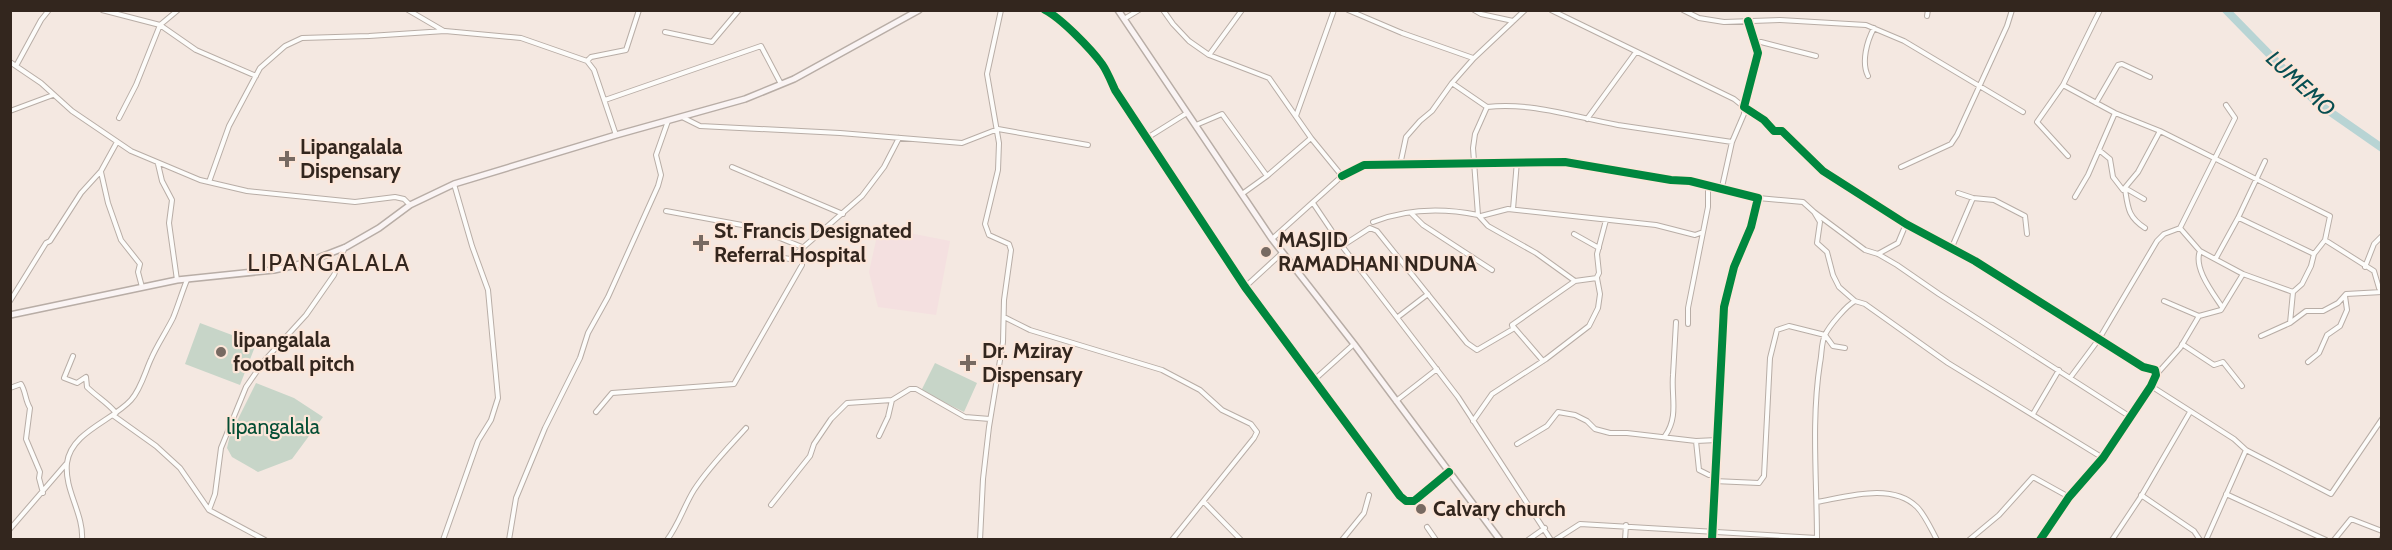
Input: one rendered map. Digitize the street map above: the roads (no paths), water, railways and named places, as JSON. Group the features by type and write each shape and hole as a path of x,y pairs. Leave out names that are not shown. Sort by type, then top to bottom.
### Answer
{"main road":[{"path":"1118,10 1272,239 1354,344 1500,540"},
{"path":"10,315 177,280 274,270 305,263 346,247 379,228 410,205 454,184 616,135 684,118 745,99 782,84 916,11"}],"street":[{"path":"16,66 41,20 49,10"},
{"path":"102,10 160,25 196,50 256,76"},
{"path":"119,118 136,85 160,25 178,10"},
{"path":"408,10 445,31"},
{"path":"587,61 591,57 626,50 639,10"},
{"path":"665,32 712,42 739,10"},
{"path":"980,540 982,479 1003,342 1011,246 989,235 985,224 998,170 998,129 987,82 1001,10"},
{"path":"1045,10 1069,29 1102,63 1115,90 1245,287 1406,501 1414,501 1449,472"},
{"path":"1124,19 1139,10"},
{"path":"1163,10 1189,41 1209,55 1269,78 1311,138 1342,176"},
{"path":"1209,55 1242,10"},
{"path":"1296,116 1334,10"},
{"path":"1348,10 1402,33 1473,58"},
{"path":"1474,10 1481,14 1513,21"},
{"path":"1400,165 1406,137 1432,111 1473,58 1525,10"},
{"path":"1551,10 1734,99 1764,120 1774,131 1782,131 1823,171 1906,224 1952,247 2143,367 2155,370 2156,375"},
{"path":"1683,10 1699,18 1724,22 1829,21 1866,25 1904,41 2023,112"},
{"path":"1901,167 1951,144 2007,26 2012,10"},
{"path":"2067,156 2037,122 2063,85 2100,10"},
{"path":"1722,188 1732,142 1744,114 1758,53 1748,21"},
{"path":"1868,76 1864,68 1868,39 1874,28"},
{"path":"210,182 229,126 260,68 285,46 302,38 445,31 521,38 587,61 594,70 616,135"},
{"path":"1755,42 1816,56"},
{"path":"604,100 761,46 782,84"},
{"path":"1587,119 1636,52"},
{"path":"10,62 41,83 72,111 117,142 158,164 210,182 247,191 355,202 395,197 404,199 410,205"},
{"path":"2096,102 2118,65 2122,64 2150,77"},
{"path":"1452,83 1487,107 1509,104 1539,108 1587,119 1732,142"},
{"path":"2063,85 2115,113 2160,131 2330,216 2325,240 2314,254 2302,284 2293,292 2290,323"},
{"path":"10,111 53,95"},
{"path":"2070,378 2099,339 2157,241 2164,234 2180,228 2235,118 2226,105"},
{"path":"1487,107 1475,134 1473,162 1479,216 1488,226 1536,253 1575,281"},
{"path":"1147,138 1187,113"},
{"path":"2075,197 2115,113"},
{"path":"1196,125 1221,114 1267,176"},
{"path":"684,118 700,126 963,143 998,129 1088,145"},
{"path":"509,540 516,498 545,428 580,358 588,333 609,297 658,186 661,175 656,155 668,122"},
{"path":"2145,228 2133,220 2127,205 2125,188 2138,172 2160,131"},
{"path":"778,257 790,259 862,196 884,166 899,138"},
{"path":"1241,194 1267,176 1311,138"},
{"path":"10,301 46,243 50,241 90,181 100,171 117,142"},
{"path":"2099,150 2108,155 2113,177 2123,190 2125,188 2144,199"},
{"path":"1513,209 1517,161"},
{"path":"2216,258 2258,179 2265,161"},
{"path":"1272,239 1342,176 1364,165 1565,162 1708,185 1758,198 1803,202 1865,250 1878,254 2129,416"},
{"path":"158,164 162,181 172,200 170,223 177,280"},
{"path":"732,167 843,214"},
{"path":"100,171 121,240 140,264 138,272 142,287"},
{"path":"443,540 478,441 491,420 498,398 488,290 471,246 454,184"},
{"path":"1688,324 1688,308 1708,207 1708,185"},
{"path":"1958,193 1973,198 1994,200 2025,216 2027,234"},
{"path":"1712,540 1724,307 1734,267 1751,227 1758,198"},
{"path":"1952,247 1967,217 1973,198"},
{"path":"1313,202 1342,246 1437,369 1553,540 1580,524 1626,525 1817,539 1816,389 1825,335 1855,300"},
{"path":"1373,222 1394,214 1446,211 1479,216 1513,209 1656,225 1695,235 1703,232"},
{"path":"666,212 753,227 802,247"},
{"path":"1814,212 1820,222 1817,243 1827,252 1839,287 1948,363 2103,458"},
{"path":"1411,213 1423,225 1492,270"},
{"path":"2238,218 2314,254"},
{"path":"1473,421 1492,394 1573,340 1588,326 1598,308 1600,294 1596,278 1599,273 1597,254 1606,220"},
{"path":"1878,254 1898,243 1906,224"},
{"path":"1342,246 1370,228 1377,231 1467,343 1477,350 1513,329 1512,325 1575,281 1596,278"},
{"path":"2180,228 2200,250 2243,274 2293,292"},
{"path":"1574,234 1599,248"},
{"path":"2365,267 2374,244 2382,236"},
{"path":"2325,240 2374,271 2382,291"},
{"path":"208,510 215,494 221,448 246,387 264,361 306,315 334,275 346,247"},
{"path":"596,412 612,393 734,384 802,265 802,247"},
{"path":"2200,250 2198,255 2201,268 2223,308"},
{"path":"1245,287 1283,252"},
{"path":"2040,540 2069,497 2103,458 2156,375 2182,345 2199,316 2219,312 2243,274"},
{"path":"10,529 67,463 75,445 102,422 115,415 136,394 152,357 173,318 187,279"},
{"path":"2261,336 2290,323 2306,311 2323,311 2338,303 2345,295 2382,291"},
{"path":"1398,317 1428,294"},
{"path":"2308,362 2319,353 2326,335 2340,326 2347,310 2345,295"},
{"path":"2164,301 2199,316"},
{"path":"1004,317 1030,330 1162,370 1200,390 1222,410 1251,424 1257,432 1254,438 1172,540"},
{"path":"1665,436 1670,429 1674,411 1672,377 1676,322"},
{"path":"1512,325 1543,361"},
{"path":"1696,441 1699,470 1714,478 1759,483 1764,476 1770,358 1777,330 1789,326 1825,335 1833,346 1845,348"},
{"path":"1314,380 1354,344"},
{"path":"2182,345 2214,365 2223,362 2242,386"},
{"path":"73,356 64,378 77,383 86,377 87,387 96,396 104,399 115,415 156,446 180,468 208,510 265,540"},
{"path":"1396,401 1437,369"},
{"path":"2033,414 2059,370"},
{"path":"10,388 21,384 27,392 27,403 30,408 26,439 40,472 39,478 43,493"},
{"path":"2151,386 2234,439 2246,450 2331,494 2379,427 2382,419"},
{"path":"771,505 810,456 814,444 831,419 847,403 892,400 910,389 916,389 965,417 990,419"},
{"path":"879,436 888,417 892,400"},
{"path":"1517,444 1547,426 1558,412 1575,415 1587,421 1595,429 1610,433 1665,436 1696,441 1717,440"},
{"path":"2112,540 2190,412"},
{"path":"667,540 676,528 692,492 712,465 746,428"},
{"path":"2206,540 2246,450"},
{"path":"67,463 68,484 81,524 82,540"},
{"path":"1969,540 1999,515 2033,477 2069,497"},
{"path":"1816,502 1866,494 1889,493 1917,507 1937,540"},
{"path":"2226,494 2326,540"},
{"path":"1342,540 1364,513 1369,495"},
{"path":"2141,495 2194,531 2200,540"},
{"path":"1204,502 1241,540"},
{"path":"2334,540 2351,519 2382,531"},
{"path":"1625,540 1626,525"},
{"path":"1427,527 1436,540"},
{"path":"1528,540 1545,528"}],"waterway":[{"name":"LUMEMO","path":"2226,10 2316,102 2382,148"}],"place":[{"name":"Lipangalala Dispensary","path":"287,159"},
{"name":"St. Francis Designated Referral Hospital","path":"701,243"},
{"name":"MASJID RAMADHANI NDUNA","path":"1266,252"},
{"name":"lipangalala football pitch","path":"221,352"},
{"name":"Dr. Mziray Dispensary","path":"968,363"},
{"name":"Calvary church","path":"1421,509"}],"district":[{"name":"LIPANGALALA","path":"329,263"}],"park label":[{"name":"lipangalala","path":"273,427"}]}
